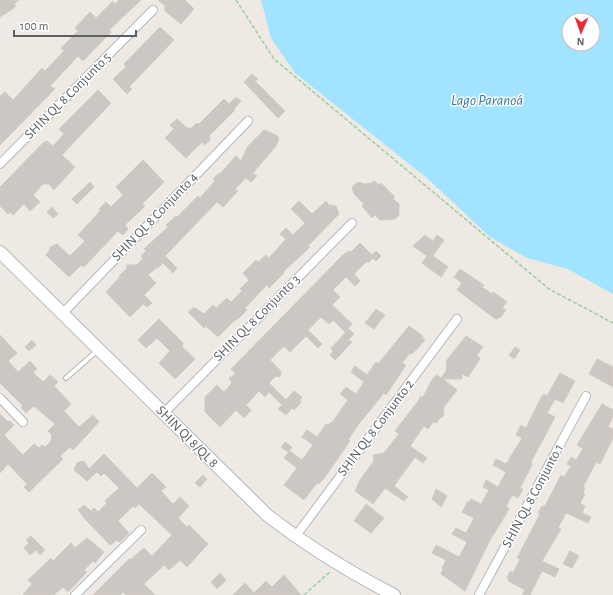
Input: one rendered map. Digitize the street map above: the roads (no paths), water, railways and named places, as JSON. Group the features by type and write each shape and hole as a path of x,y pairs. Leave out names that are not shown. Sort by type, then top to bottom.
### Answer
{"street":[{"name":"SHIN QL 8 Conjunto 5","path":"0,164 153,10"},
{"name":"SHIN QL 8 Conjunto 4","path":"62,314 248,121"},
{"name":"SHIN QL 8 Conjunto 3","path":"163,414 352,223"},
{"name":"SHIN QI 8/QL 8","path":"0,252 241,491 295,537 338,564 394,595"},
{"name":"SHIN QL 8 Conjunto 2","path":"295,537 457,319"},
{"name":"SHIN QL 8 Conjunto 1","path":"480,595 586,396"},
{"path":"0,398 23,422"},
{"path":"75,595 141,530"}],"lane":[{"path":"66,378 98,350"}],"water":[{"name":"Lago Paranoá","path":"261,0 613,0 613,294 568,269 527,258 490,237 428,179 295,73 271,38"}]}
